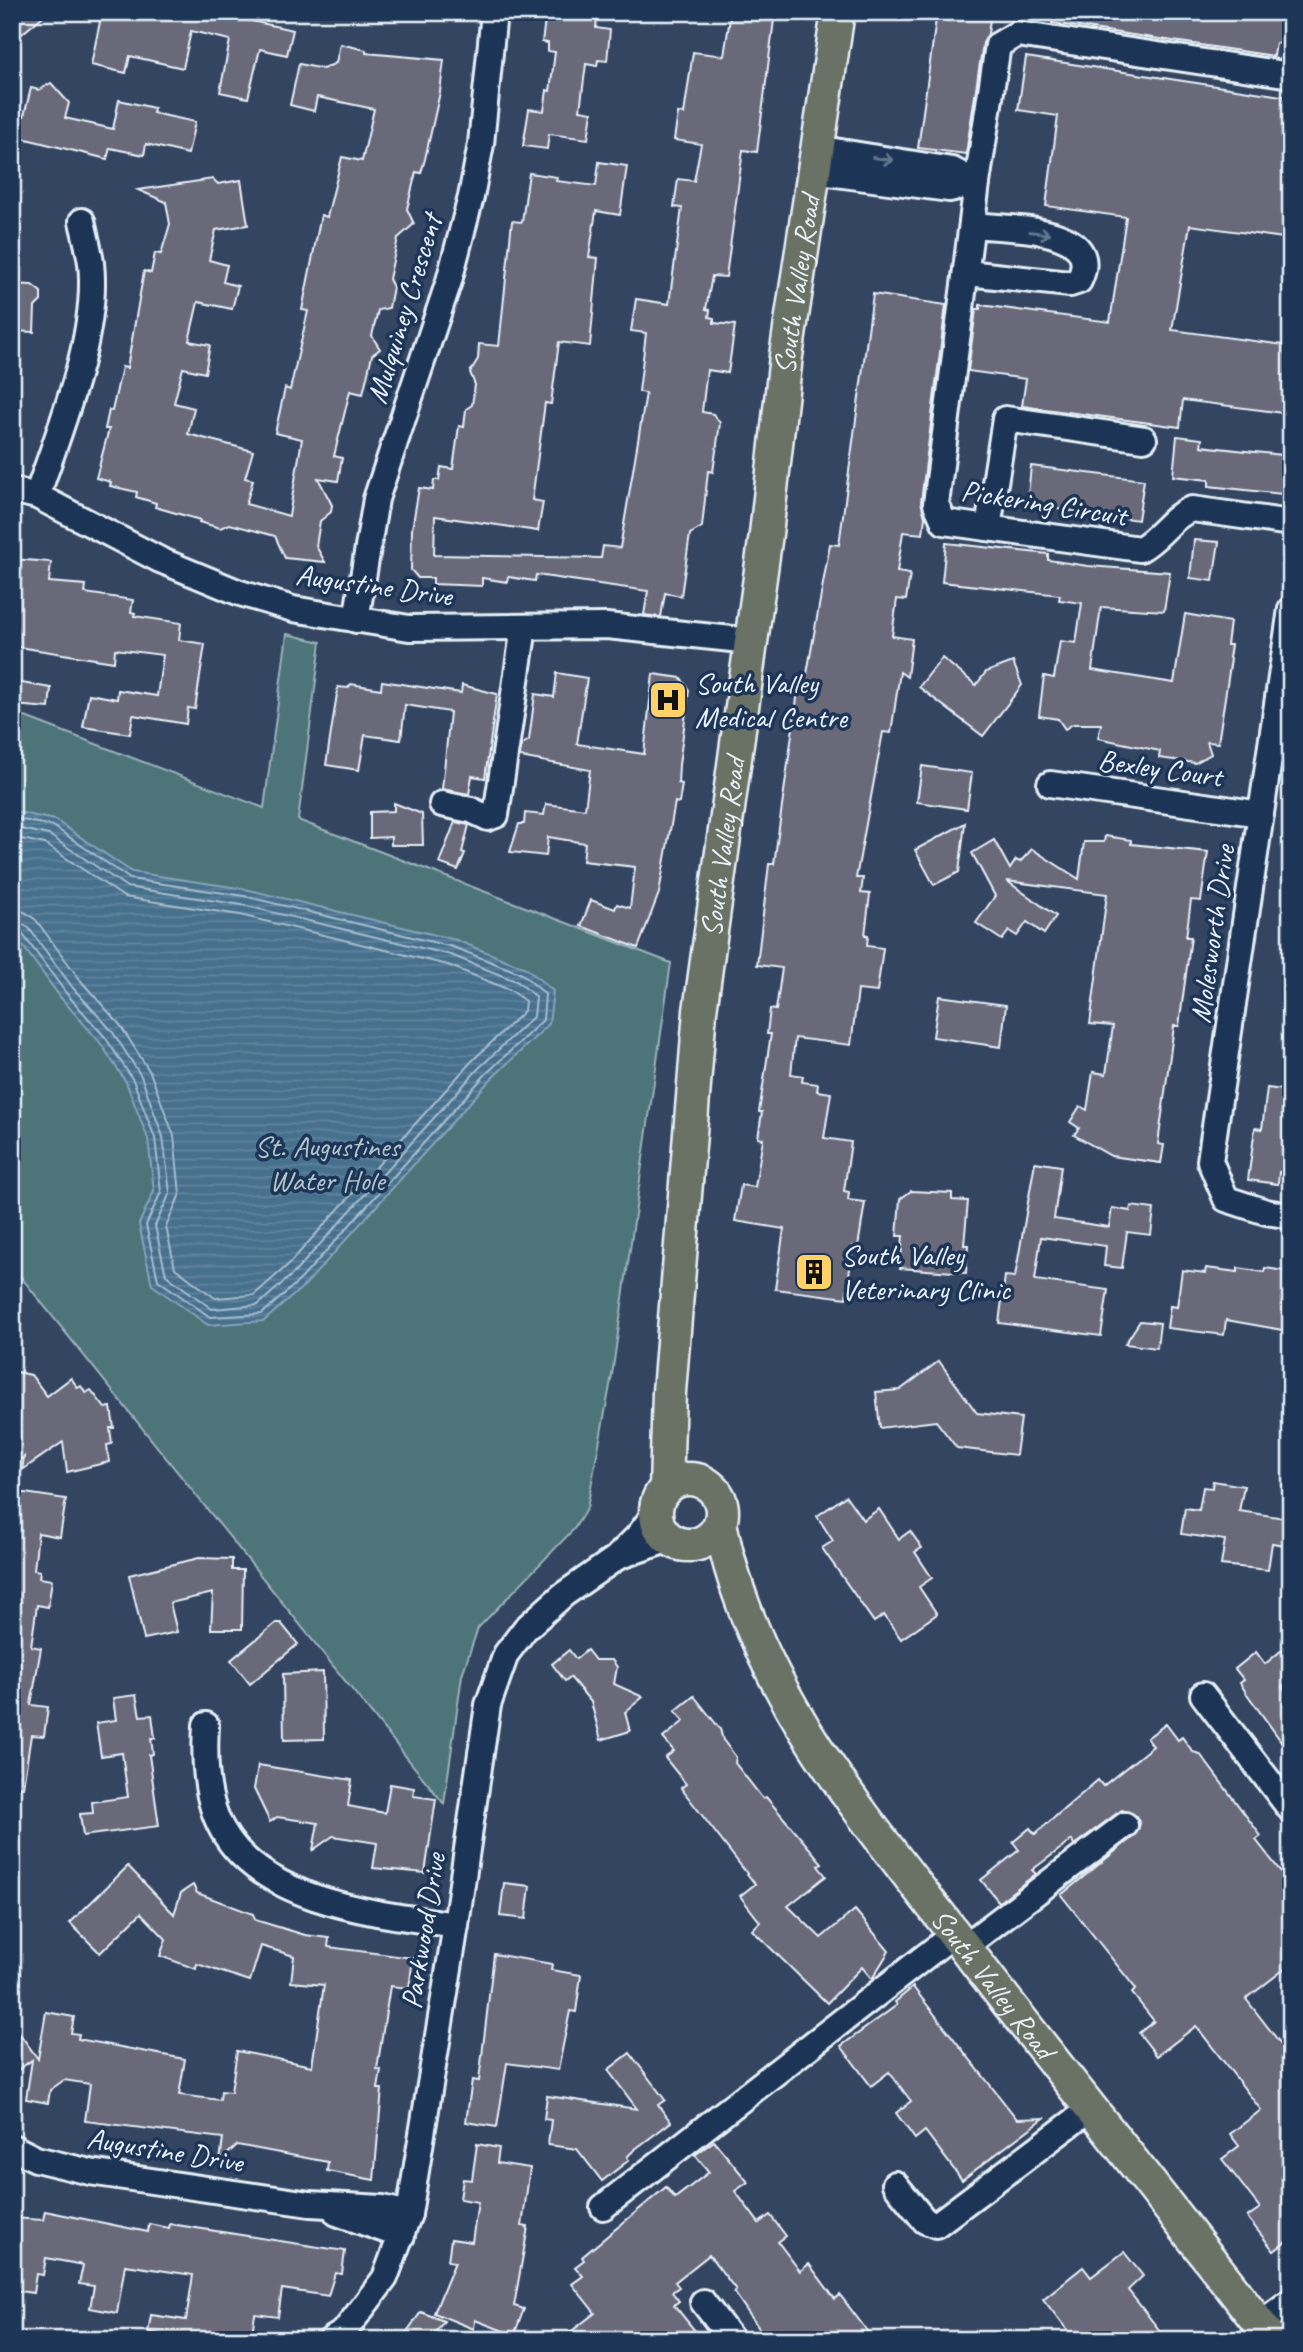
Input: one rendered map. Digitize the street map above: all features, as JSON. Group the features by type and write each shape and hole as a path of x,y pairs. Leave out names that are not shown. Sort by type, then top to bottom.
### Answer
{"main road":[{"name":"South Valley Road","path":"742,1609 716,1569 669,1521 669,1392 700,1011 751,641 786,356 838,12"},
{"name":"South Valley Road","path":"669,1392 680,1443 697,1480 707,1485 719,1499 720,1523 742,1609 766,1664 808,1736 883,1843 1089,2110 1266,2332"},
{"path":"697,1480 680,1481 669,1521 696,1545 708,1539 720,1523"}],"street":[{"name":"Mulquiney Crescent","path":"356,620 376,499 449,281 471,197 481,144 494,12"},
{"name":"Pickering Circuit","path":"1291,75 1017,34 998,45 977,183 936,504 944,522 1140,549 1157,540 1179,513 1192,509 1291,523"},
{"path":"815,160 952,170 977,183"},
{"path":"37,496 74,382 88,319 91,263 82,221"},
{"path":"967,273 1070,284 1079,281 1085,259 1081,248 1069,240 1050,234 972,225"},
{"path":"988,528 1005,419 1144,439"},
{"name":"Augustine Drive","path":"12,491 37,496 160,560 240,593 293,609 409,628 457,630 607,626 751,641"},
{"name":"Molesworth Drive","path":"1291,609 1210,1161 1226,1199 1266,1212 1291,1216"},
{"path":"442,804 471,810 488,818 496,815 524,627"},
{"name":"Bexley Court","path":"1050,783 1261,814"},
{"name":"Parkwood Drive","path":"331,2340 344,2332 385,2278 406,2225 456,1926 488,1705 506,1654 525,1629 563,1595 669,1521"},
{"path":"1203,1695 1291,1810"},
{"path":"206,1725 204,1761 221,1827 249,1862 308,1895 356,1910 456,1926"},
{"path":"603,2207 959,1941 1125,1825"},
{"path":"895,2184 925,2221 936,2225 1089,2110"},
{"name":"Augustine Drive","path":"12,2147 36,2159 90,2172 310,2204 383,2208 406,2225"},
{"path":"1266,2332 1291,2301"},
{"path":"703,2302 732,2340"}],"green space":[{"name":"St. Augustines Water Hole","path":"287,634 321,642 298,820 671,963 612,1375 587,1508 574,1529 478,1628 462,1675 444,1804 12,1266 12,712 264,808"}],"water":[{"path":"12,811 55,820 132,872 245,889 456,940 526,968 553,991 549,1024 490,1080 306,1284 264,1321 208,1325 152,1285 139,1224 154,1191 148,1139 126,1082 99,1041 61,998 12,931"}],"building":[{"path":"12,12 48,12 12,42"},
{"path":"102,12 210,12 293,30 287,55 260,49 248,98 220,92 230,40 191,31 183,68 130,56 126,73 91,65"},
{"path":"546,12 582,12 582,15 597,17 596,28 610,30 607,61 598,60 597,66 586,64 580,110 592,112 588,139 549,134 547,149 523,146 529,109 544,111 547,90 550,91 555,52 548,51 548,43 542,42"},
{"path":"731,12 775,12 757,152 743,150 726,277 712,276 706,309 710,310 709,317 714,318 714,323 735,325 728,373 707,370 702,412 713,414 720,423 713,472 708,471 702,527 690,534 681,596 665,593 661,617 644,615 648,591 536,575 535,581 508,577 507,582 482,578 482,586 433,584 433,578 418,578 411,570 412,529 419,488 433,490 434,480 439,480 441,467 453,469 459,426 464,427 466,409 472,405 475,385 470,372 478,359 479,344 499,346 512,221 522,222 529,173 557,177 556,181 596,186 599,162 627,166 620,215 596,211 589,257 598,258 590,346 559,342 551,404 545,403 532,500 543,502 538,531 435,516 434,555 601,558 603,546 620,548 646,393 639,392 646,333 631,331 636,299 669,304 682,208 674,207 678,179 694,181 701,144 674,140 678,113 684,114 693,52 724,56"},
{"path":"937,12 991,12 988,34 983,43 966,154 918,148"},
{"path":"1053,12 1291,12 1291,45 1276,43 1274,56 1052,23"},
{"path":"340,44 366,50 366,53 444,60 440,92 425,159 421,173 416,172 407,209 414,224 398,238 389,279 393,287 389,308 378,310 372,336 380,349 372,355 363,394 350,391 334,456 342,458 338,481 318,478 332,505 331,512 320,521 316,546 325,562 285,558 275,536 230,524 220,528 199,522 200,520 155,507 156,503 136,497 137,492 110,486 111,482 96,478 109,429 105,429 109,410 112,411 122,367 127,368 144,271 151,273 155,253 161,254 170,224 166,202 138,190 213,179 218,184 241,180 248,225 216,230 209,260 227,265 223,282 238,286 232,309 198,302 189,341 210,345 205,373 183,368 174,403 194,408 188,434 253,451 245,478 253,480 246,504 289,516 302,439 275,433 285,388 290,390 308,311 302,310 321,215 327,217 342,157 362,161 374,109 317,97 314,111 290,105 299,64 323,69 336,63"},
{"path":"1026,57 1288,97 1286,111 1291,111 1291,239 1190,225 1172,330 1291,346 1291,414 1183,400 1180,427 1022,406 1026,379 968,371 976,309 980,309 980,305 1110,322 1126,217 1046,206 1058,116 1018,110"},
{"path":"51,83 69,103 65,118 113,129 119,100 154,108 153,113 195,122 188,154 146,144 144,155 110,148 107,159 14,136 19,115 24,116 31,88 39,90"},
{"path":"12,284 32,285 41,292 41,301 35,307 34,332 12,331"},
{"path":"873,294 946,305 921,502 925,517 923,534 903,532 897,572 910,574 906,600 897,599 892,636 912,639 907,677 900,672 891,733 883,732 856,878 863,878 861,893 870,894 865,935 868,935 867,946 883,948 877,992 858,990 851,1045 795,1038 791,1074 803,1076 802,1082 818,1084 817,1091 831,1093 824,1138 851,1142 844,1191 849,1192 848,1200 865,1202 858,1247 853,1246 846,1298 775,1289 784,1229 735,1221 741,1185 755,1187 763,1139 758,1138 762,1112 759,1112 771,1034 767,1034 770,1009 776,1010 782,968 757,965 769,864 774,864 799,684 805,685 830,544 839,545"},
{"path":"1177,436 1202,439 1201,446 1291,456 1291,495 1209,486 1209,480 1173,476"},
{"path":"1031,466 1144,480 1138,520 1027,505"},
{"path":"1194,540 1219,542 1213,581 1190,578"},
{"path":"946,543 1048,554 1048,560 1088,566 1170,572 1164,611 1101,607 1092,670 1174,683 1185,614 1230,622 1227,645 1231,645 1231,659 1218,743 1207,742 1211,754 1195,763 1159,758 1160,751 1098,738 1101,724 1073,724 1065,729 1058,719 1039,716 1044,676 1054,678 1060,641 1076,643 1082,603 1059,600 1060,595 942,582"},
{"path":"12,559 51,562 49,582 86,585 85,593 133,600 131,612 135,613 134,616 181,623 179,640 205,644 195,709 188,708 186,724 133,715 130,734 83,727 89,694 117,699 118,690 157,696 163,655 115,649 114,662 12,646"},
{"path":"942,658 976,685 986,672 1013,662 1022,685 983,736 919,687"},
{"path":"557,673 587,678 577,744 644,754 653,674 681,678 689,690 679,765 678,783 682,784 679,803 675,802 659,893 638,948 581,926 591,900 615,909 617,904 630,908 635,867 583,861 585,843 548,837 546,856 510,852 519,824 524,824 525,813 544,815 546,804 585,809 590,770 520,757 521,745 529,740 535,694 554,697"},
{"path":"382,681 461,693 462,685 497,694 485,778 472,776 469,794 442,789 450,712 405,705 401,740 365,735 359,770 326,765 338,687 348,688 351,684 381,689"},
{"path":"16,682 51,688 49,708 14,705"},
{"path":"922,766 972,773 967,809 917,802"},
{"path":"394,803 422,814 423,845 391,845 391,837 370,838 370,812 394,811"},
{"path":"455,822 469,825 462,852 465,853 458,870 439,863"},
{"path":"965,823 959,872 934,885 915,850"},
{"path":"1105,836 1131,840 1131,844 1208,852 1201,901 1191,900 1186,937 1191,937 1179,1026 1174,1026 1158,1144 1164,1145 1161,1163 1111,1156 1074,1135 1079,1128 1070,1122 1080,1106 1087,1110 1093,1072 1106,1074 1113,1026 1090,1024 1107,894 1007,881 1056,916 1044,934 1027,922 1017,936 1009,931 1002,940 976,923 995,896 972,853 994,840 1010,869 1016,860 1020,862 1032,849 1079,879 1084,842 1104,842"},
{"path":"939,996 1006,1005 1001,1047 933,1037"},
{"path":"1267,1088 1291,1091 1291,1174 1279,1172 1278,1184 1248,1180 1255,1128 1262,1129"},
{"path":"1035,1162 1061,1166 1054,1219 1109,1227 1112,1208 1130,1211 1131,1206 1154,1209 1151,1235 1127,1232 1122,1268 1104,1266 1106,1246 1041,1237 1035,1280 1108,1290 1101,1336 999,1323 1005,1276 1015,1277"},
{"path":"911,1191 952,1193 952,1200 968,1201 964,1245 968,1245 966,1273 900,1268 903,1236 897,1236 900,1199"},
{"path":"1206,1268 1238,1272 1238,1268 1264,1272 1265,1268 1291,1272 1288,1331 1226,1320 1224,1335 1167,1328 1170,1306 1177,1307 1182,1270 1205,1273"},
{"path":"1140,1321 1160,1323 1157,1348 1125,1344"},
{"path":"939,1361 977,1413 1021,1418 1016,1455 957,1448 936,1421 880,1428 876,1392 900,1390"},
{"path":"12,1371 31,1375 47,1396 71,1378 78,1388 81,1386 86,1393 91,1390 105,1408 111,1407 114,1428 110,1428 112,1444 107,1445 109,1462 67,1472 63,1442 22,1470 24,1457 12,1467"},
{"path":"1213,1481 1244,1486 1239,1511 1291,1519 1291,1546 1272,1543 1268,1570 1221,1565 1225,1540 1181,1534 1185,1508 1199,1510 1203,1487 1212,1488"},
{"path":"18,1492 66,1499 60,1537 38,1533 34,1570 40,1571 39,1578 52,1580 48,1607 37,1605 31,1646 41,1648 31,1705 48,1707 44,1736 31,1735 23,1787 12,1786 12,1532"},
{"path":"846,1496 863,1520 879,1509 899,1539 910,1531 922,1548 915,1552 932,1578 919,1587 937,1614 901,1639 884,1615 874,1622 822,1548 833,1541 817,1516"},
{"path":"199,1558 232,1559 232,1570 243,1570 242,1629 211,1629 213,1593 170,1603 177,1632 144,1639 129,1575"},
{"path":"276,1623 281,1623 298,1644 250,1684 231,1660"},
{"path":"569,1650 576,1659 587,1650 595,1660 612,1660 617,1667 614,1684 643,1697 625,1712 630,1731 601,1740 591,1702 570,1677 565,1681 552,1664"},
{"path":"1282,1650 1291,1661 1291,1680 1282,1687 1291,1698 1291,1755 1247,1694 1240,1683 1244,1680 1235,1669 1256,1652 1265,1664"},
{"path":"323,1672 324,1739 284,1740 283,1674"},
{"path":"136,1695 140,1716 152,1715 155,1738 151,1738 153,1754 149,1755 159,1826 83,1836 80,1814 93,1813 92,1802 128,1797 122,1753 101,1756 96,1723 116,1720 113,1698"},
{"path":"694,1696 720,1729 723,1740 736,1757 735,1763 763,1799 766,1797 822,1863 818,1866 826,1876 788,1906 821,1938 855,1910 889,1951 872,1979 862,1967 827,2003 752,1930 760,1922 740,1896 755,1884 681,1788 686,1784 665,1758 674,1751 663,1738 684,1721 675,1711"},
{"path":"1166,1724 1178,1740 1182,1737 1193,1752 1200,1754 1261,1836 1256,1840 1291,1885 1291,1964 1246,1999 1291,2057 1291,2238 1274,2251 1247,2217 1260,2208 1222,2159 1239,2146 1230,2134 1261,2110 1196,2026 1157,2056 1139,2033 1154,2021 1132,1993 1136,1989 1061,1895 1134,1836 1140,1824 1136,1816 1122,1810 1074,1845 1072,1840 1032,1870 1036,1874 999,1902 981,1880 1019,1850 1013,1842 1030,1828 1035,1834 1098,1780 1103,1786 1153,1746 1147,1738"},
{"path":"258,1765 352,1780 348,1806 385,1813 390,1784 414,1788 413,1796 436,1799 425,1873 373,1868 377,1843 333,1836 313,1850 318,1823 277,1817 270,1822 254,1789"},
{"path":"128,1866 174,1914 181,1893 193,1885 197,1893 253,1914 255,1920 305,1935 329,1938 328,1947 413,1958 409,1988 390,1986 377,2069 381,2070 378,2089 382,2089 374,2180 327,2171 328,2162 237,2145 220,2161 223,2138 85,2121 90,2084 64,2080 50,2090 48,2103 26,2099 32,2060 12,2074 12,2023 38,2059 46,2012 74,2017 71,2033 79,2034 78,2039 185,2059 179,2095 220,2100 221,2091 231,2092 237,2051 312,2066 324,1985 291,1982 294,1956 261,1946 250,1981 197,1964 196,1969 160,1956 166,1939 141,1913 100,1953 70,1923"},
{"path":"504,1883 530,1886 526,1919 500,1916"},
{"path":"494,1954 552,1964 551,1970 581,1975 576,2012 570,2011 558,2070 507,2063 497,2127 466,2122 472,2080 479,2081"},
{"path":"913,1987 1017,2119 1044,2118 962,2180 925,2131 915,2139 896,2113 911,2101 889,2072 871,2086 841,2046 897,2005 895,2002"},
{"path":"630,2053 665,2100 658,2105 671,2122 634,2150 627,2157 629,2160 602,2181 577,2149 548,2145 551,2120 544,2119 547,2096 637,2109 608,2070"},
{"path":"714,2141 748,2182 735,2191 759,2223 770,2215 786,2236 778,2242 800,2271 809,2264 835,2299 840,2295 874,2340 767,2340 734,2292 736,2290 709,2255 675,2282 679,2287 672,2292 679,2301 674,2305 696,2332 685,2340 560,2340 595,2313 572,2284 583,2276 575,2267 584,2260 582,2257 666,2187 675,2198 709,2172 695,2155"},
{"path":"477,2144 499,2148 497,2163 530,2168 522,2226 528,2227 514,2306 524,2309 514,2335 475,2320 474,2329 434,2313 455,2262 448,2261 451,2239 472,2242 478,2202 460,2199 463,2179 472,2180"},
{"path":"45,2211 148,2232 149,2224 169,2228 170,2224 345,2251 342,2274 335,2273 328,2296 282,2289 278,2317 255,2314 251,2340 198,2340 148,2332 151,2315 186,2320 193,2275 125,2265 117,2313 90,2308 94,2286 79,2284 83,2265 46,2258 43,2275 36,2274 33,2293 12,2290 12,2218 43,2220"},
{"path":"1124,2252 1143,2276 1128,2290 1167,2340 1075,2340 1043,2299 1083,2267 1091,2277"},
{"path":"421,2312 444,2321 430,2340 401,2340"}],"place":[{"name":"South Valley Medical Centre","path":"668,700"},
{"name":"South Valley Veterinary Clinic","path":"814,1272"}]}
